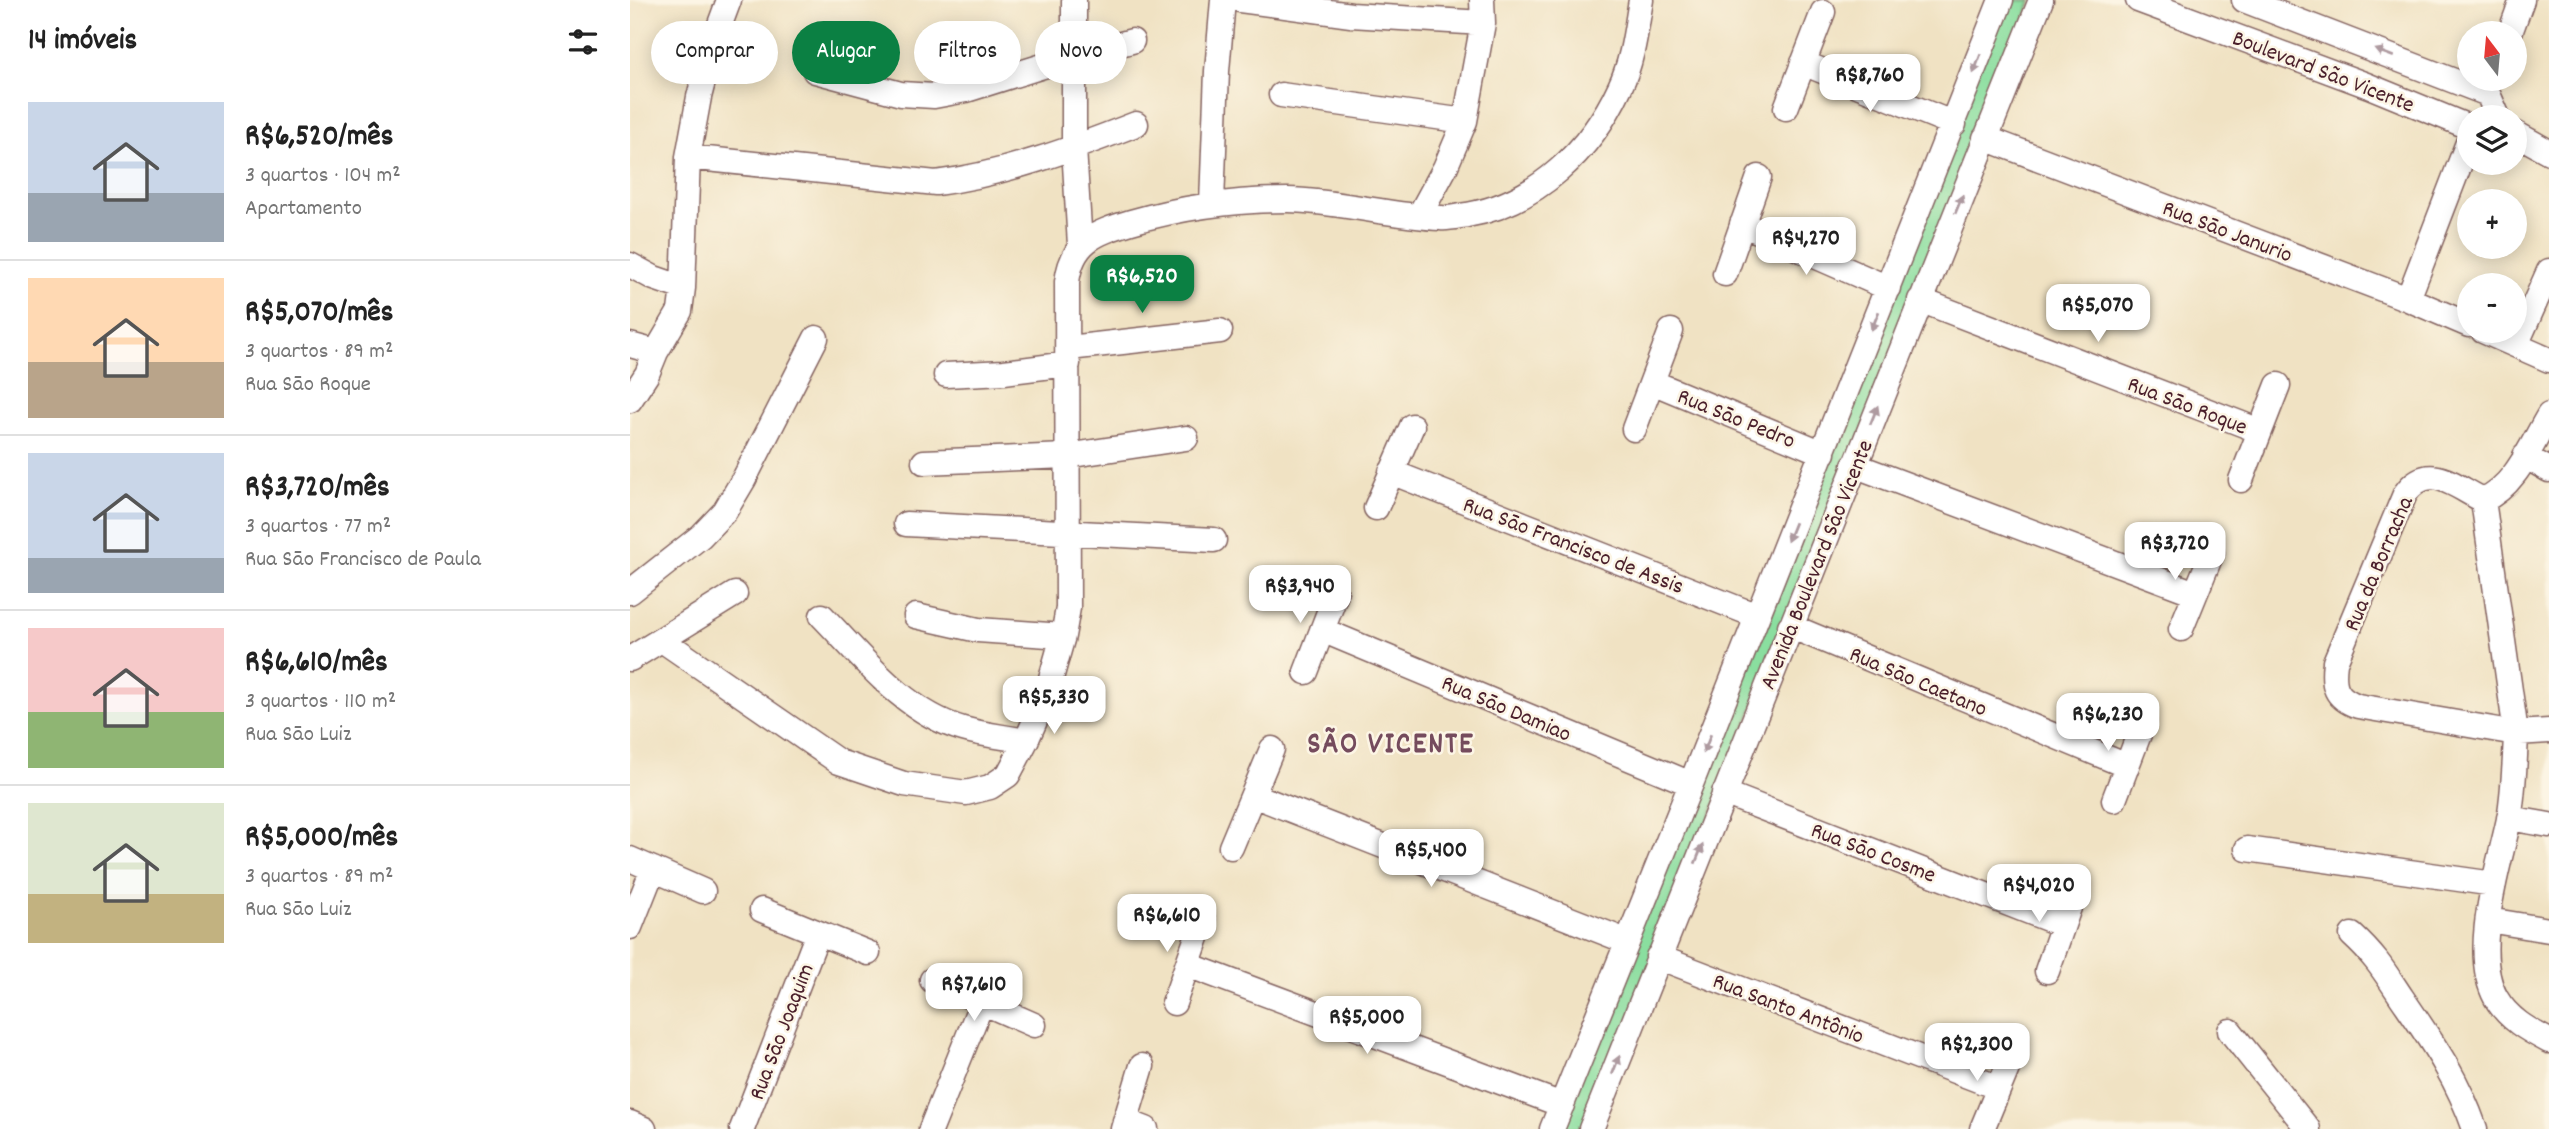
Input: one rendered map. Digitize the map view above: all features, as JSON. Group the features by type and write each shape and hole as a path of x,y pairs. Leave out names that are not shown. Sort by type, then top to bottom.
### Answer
{"street":[{"path":"630,400 680,311 688,157 703,84 729,0"},
{"path":"1074,0 1074,21"},
{"path":"1212,203 1217,71 1223,0"},
{"path":"1240,0 1350,15 1483,11 1465,121 1445,168 1419,216"},
{"path":"1080,245 1110,228 1212,203 1290,200 1443,219 1484,212 1519,199 1553,176 1576,154 1595,129 1620,87 1634,46 1641,0"},
{"name":"Avenida Boulevard São Vicente","path":"1552,1129 1954,124 2001,0"},
{"name":"Avenida Boulevard São Vicente","path":"1599,1127 1658,957 2041,0"},
{"name":"Boulevard São Vicente","path":"2138,0 2369,86 2457,122"},
{"name":"Boulevard São Vicente","path":"2244,0 2457,74"},
{"path":"2514,21 2522,0"},
{"path":"1786,108 1823,12"},
{"path":"1127,42 1132,41"},
{"path":"1803,63 1954,124"},
{"path":"864,84 901,94 934,96 966,90 1035,68"},
{"path":"662,640 839,762 893,781 966,793 990,787 1008,775 1027,741 1046,696 1068,608 1067,282 1073,258 1080,245 1074,148 1075,84"},
{"path":"1281,95 1465,121"},
{"path":"688,157 936,183 968,179 1074,148 1136,124"},
{"name":"Rua Sāo Janurio","path":"1985,138 2457,320"},
{"path":"2527,140 2549,152"},
{"path":"2408,299 2457,171"},
{"path":"1725,274 1759,177"},
{"path":"1742,224 1888,288"},
{"path":"630,265 654,278 683,288"},
{"path":"2516,345 2549,271"},
{"name":"Rua Sāo Roque","path":"1920,300 2260,431"},
{"path":"946,375 1003,372 1068,356 1220,331"},
{"path":"1634,429 1671,331"},
{"path":"630,592 701,536 725,511 751,467 816,338"},
{"path":"2511,343 2549,360"},
{"path":"630,345 656,352"},
{"name":"Rua Sāo Pedro","path":"1652,382 1823,453"},
{"path":"2241,480 2278,385"},
{"path":"2549,415 2504,488 2483,500 2516,733 2515,772 2509,818 2488,920 2488,978 2495,996 2506,1012 2522,1026 2549,1041"},
{"path":"1376,508 1412,426"},
{"path":"924,462 1066,456 1186,438"},
{"path":"2525,456 2549,470"},
{"path":"1854,466 2195,593"},
{"name":"Rua Sāo Francisco de Assis","path":"1391,472 1757,616"},
{"name":"Rua da Borracha","path":"2483,500 2432,475 2413,482 2405,494 2335,663 2333,678 2336,691 2345,701 2358,706 2516,733"},
{"path":"906,524 1214,540"},
{"path":"2180,629 2211,552"},
{"path":"630,659 735,594"},
{"path":"1306,673 1336,594"},
{"path":"822,616 898,693 930,716 963,729 1027,741"},
{"path":"916,616 978,630 1063,636"},
{"name":"Rua Sāo Caetano","path":"1790,626 2127,766"},
{"name":"Rua Sāo Damiao","path":"1322,630 1691,784"},
{"path":"2114,800 2144,722"},
{"path":"2516,733 2549,731"},
{"path":"1231,847 1272,749"},
{"name":"Rua Sāo Cosme","path":"1724,793 2063,925"},
{"path":"1252,795 1626,941"},
{"path":"2509,818 2549,825"},
{"path":"2246,849 2494,884"},
{"path":"630,859 703,891"},
{"path":"630,928 653,869"},
{"path":"2047,971 2074,893"},
{"path":"762,911 868,953"},
{"path":"1174,1003 1203,920"},
{"path":"2488,920 2549,930"},
{"name":"Rua Sāo Joaquim","path":"742,1129 818,933"},
{"path":"2352,935 2374,956 2442,1055 2465,1100 2475,1129"},
{"name":"Rua Santo Antônio","path":"1658,957 1999,1088"},
{"path":"1188,965 1562,1105"},
{"path":"932,980 1034,1025"},
{"path":"931,1129 982,1002"},
{"path":"2230,1031 2308,1129"},
{"path":"1982,1129 2013,1055"},
{"path":"1131,1126 1142,1066"},
{"path":"630,1124 644,1129"}],"green space":[{"path":"2006,0 2032,0 1587,1129 1555,1129"}],"district":[{"name":"SÃO VICENTE","path":"1391,742"}]}
